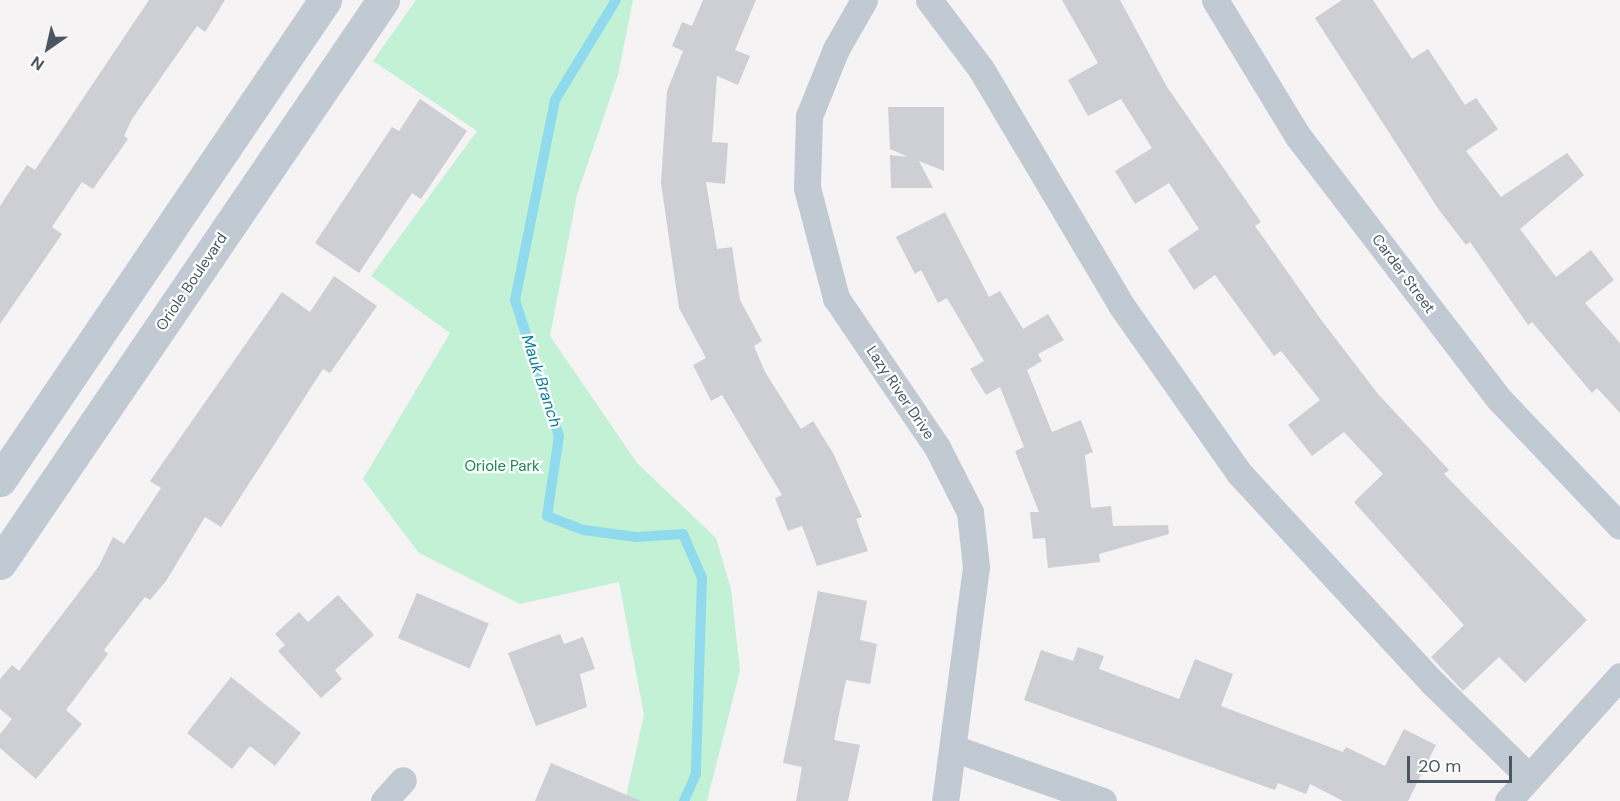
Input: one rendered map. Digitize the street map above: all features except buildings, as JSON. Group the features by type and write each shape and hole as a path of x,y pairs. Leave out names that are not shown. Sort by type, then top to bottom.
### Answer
{"street":[{"path":"0,480 326,0"},
{"name":"Oriole Boulevard","path":"0,562 383,0"},
{"name":"Lazy River Drive","path":"864,0 836,49 808,116 807,188 836,298 937,447 970,512 976,567 945,801"},
{"path":"929,0 981,69 1121,305 1239,473 1417,667 1529,777"},
{"name":"Carder Street","path":"1215,0 1297,135 1499,399 1620,526"},
{"path":"1508,801 1620,676"},
{"path":"953,748 1103,801"},
{"path":"384,801 403,780"}],"green space":[{"name":"Oriole Park","path":"416,0 633,0 618,75 577,195 550,336 637,463 716,538 731,589 740,671 707,801 625,801 644,715 619,582 520,604 419,553 363,479 450,333 371,276 477,131 373,61"}],"waterway":[{"name":"Mauk Branch","path":"616,0 555,100 515,300 559,436 547,516 584,530 636,537 683,534 702,578 696,774 684,801"}]}
